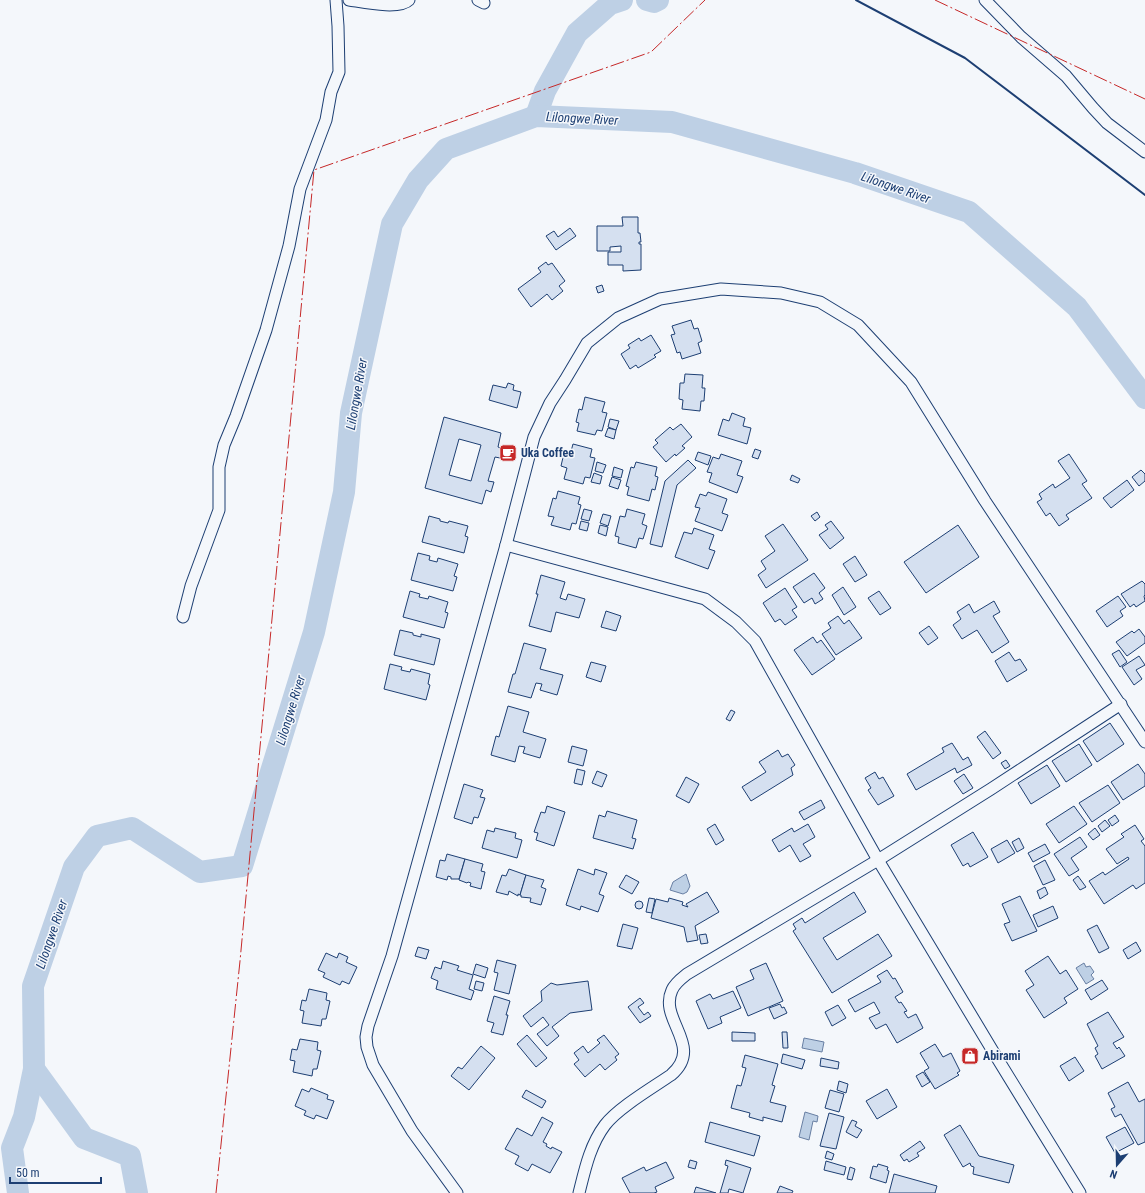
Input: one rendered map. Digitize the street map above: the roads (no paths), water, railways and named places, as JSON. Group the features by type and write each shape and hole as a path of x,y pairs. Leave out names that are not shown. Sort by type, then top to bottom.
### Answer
{"street":[{"path":"183,617 191,586 219,510 219,467 224,444 236,416 266,330 286,260 300,189 326,120 331,92 339,72 336,0"},
{"path":"349,0 392,5 406,3 409,0"},
{"path":"985,0 1021,37 1066,76 1107,122 1145,152"},
{"path":"457,1193 412,1131 373,1065 368,1051 366,1037 368,1026 392,956 506,545 534,437 550,402 587,343 618,318 660,300 721,289 781,293 820,302 858,325 911,382 985,501 1145,742"},
{"path":"506,545 705,599 736,622 755,641 878,860 994,1054 1080,1193"},
{"path":"579,1193 590,1153 605,1124 616,1114 671,1075 678,1069 683,1061 683,1044 670,1007 670,997 673,988 679,981 687,974 878,860 991,789 1120,704"}],"water":[{"path":"686,874 690,886 687,892 683,894 670,890 673,882"},
{"path":"1084,963 1086,967 1090,966 1094,972 1091,975 1094,979 1086,984 1076,968"},
{"path":"804,1038 824,1042 822,1052 802,1048"},
{"path":"805,1112 818,1116 817,1122 813,1121 809,1140 799,1137"}],"waterway":[{"path":"536,116 545,91 577,33 610,4 622,0"},
{"path":"647,0 654,2 658,0"},
{"name":"Lilongwe River","path":"137,1193 130,1156 84,1138 34,1069 33,986 74,867 97,836 132,828 200,872 242,866 314,632 344,492 351,413 392,224 418,180 446,149 536,116 672,122 855,173 969,212 1077,307 1145,398"},
{"path":"18,1193 12,1148 24,1117 34,1069"}],"place":[{"name":"Uka Coffee","path":"508,453"},
{"name":"Abirami","path":"970,1056"}]}
